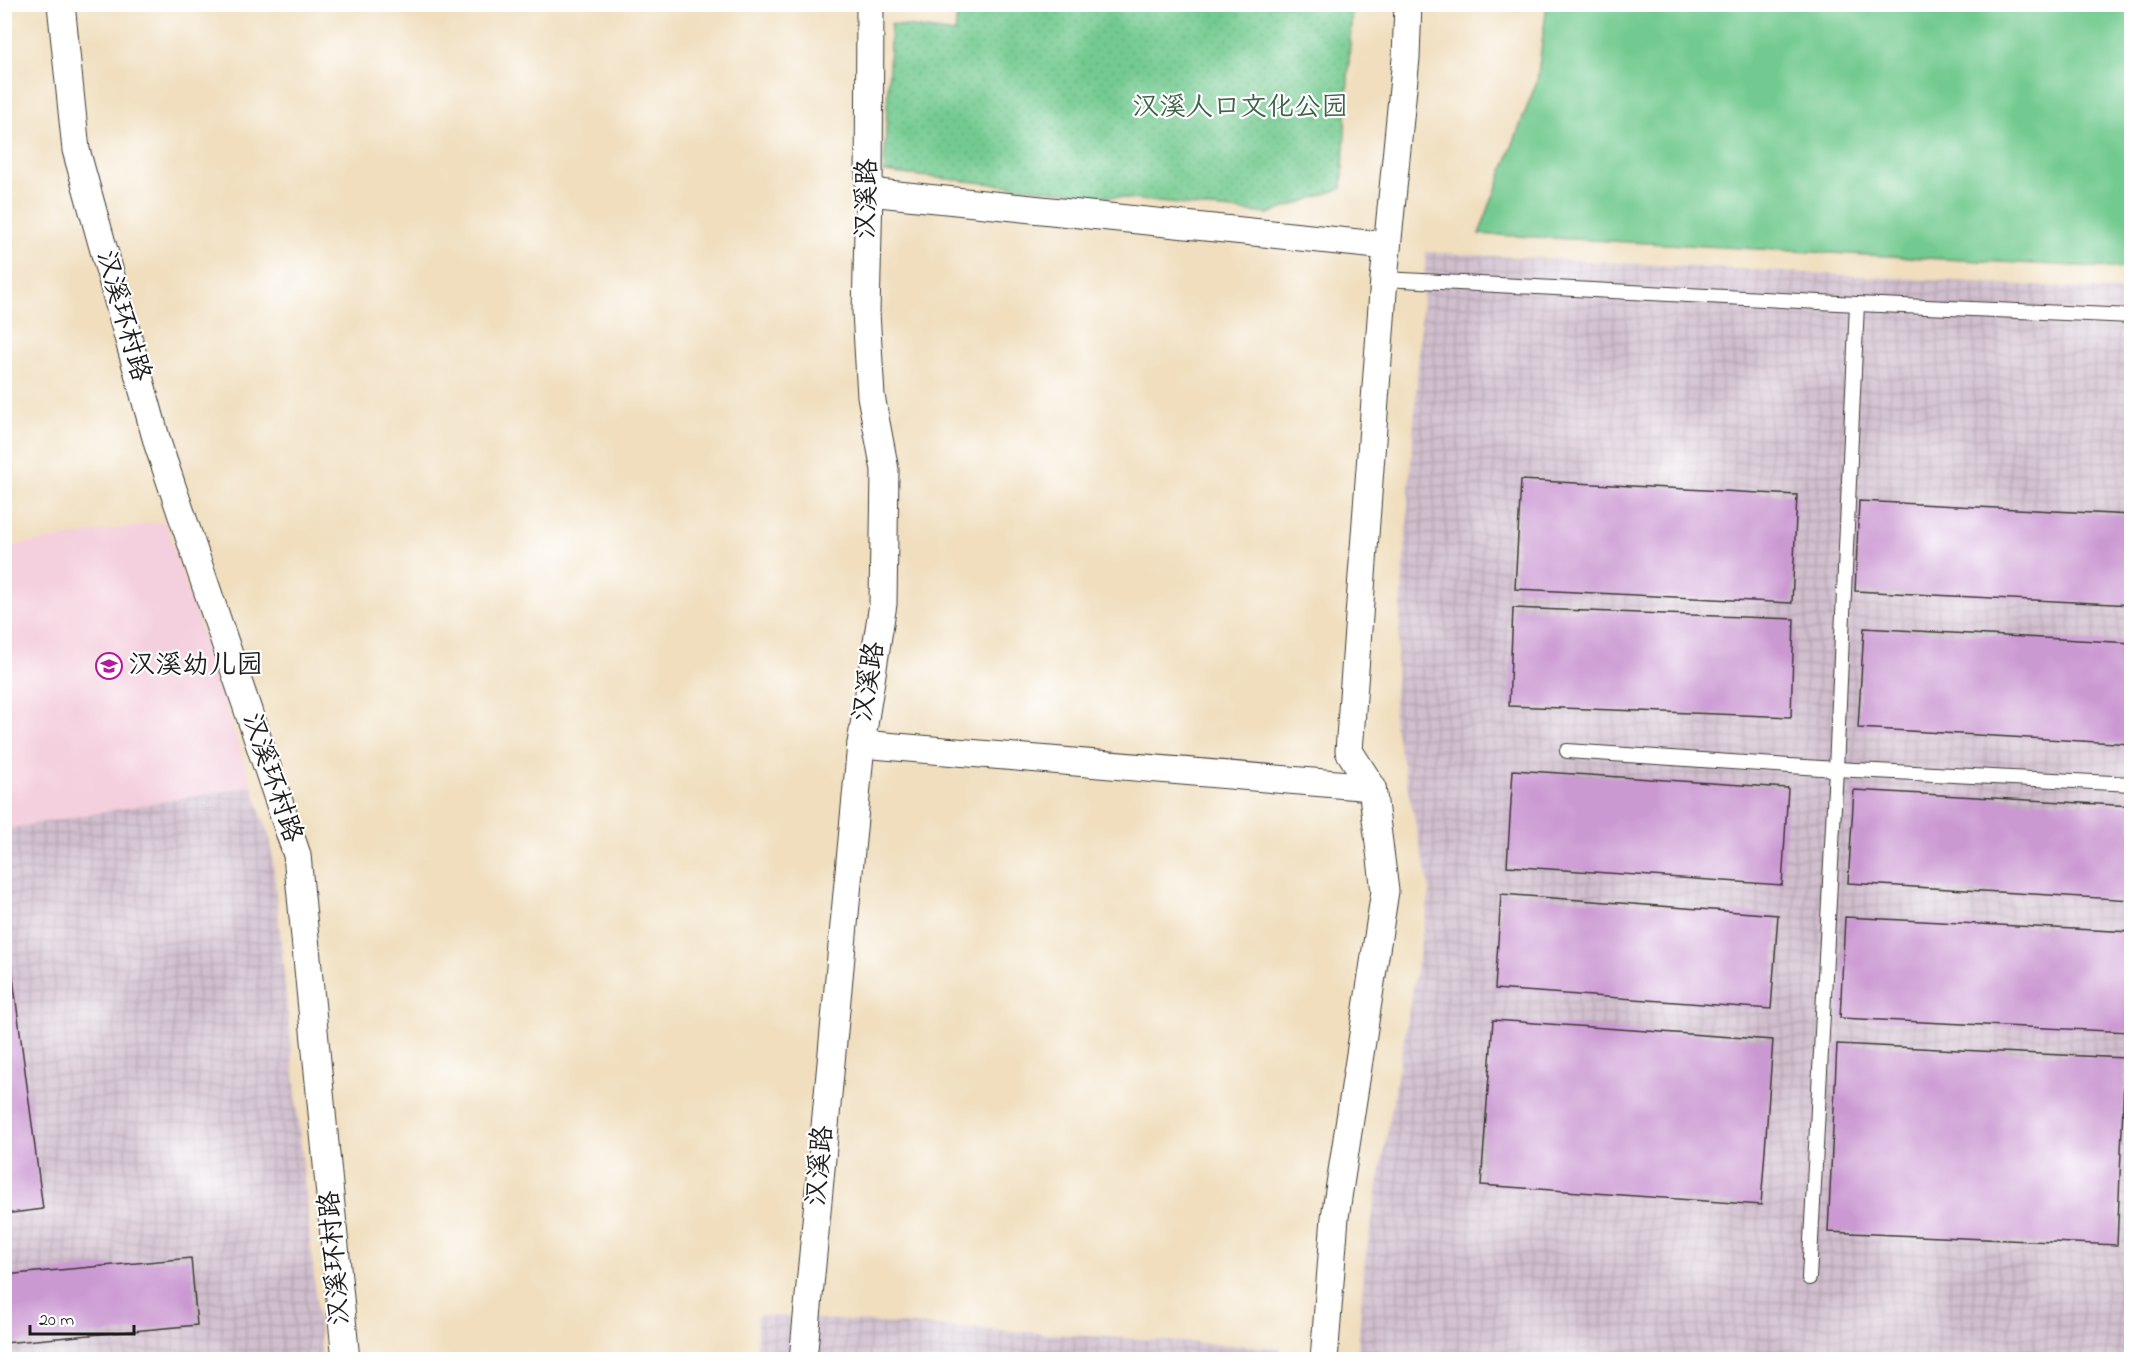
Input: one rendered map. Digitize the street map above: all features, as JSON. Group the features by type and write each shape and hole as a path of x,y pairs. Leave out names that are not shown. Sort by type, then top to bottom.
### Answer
{"street":[{"name":"汉溪环村路","path":"61,4 76,150 158,445 297,855 346,1359"},
{"name":"汉溪路","path":"803,1359 861,744 883,604 885,471 872,396 866,312 870,4"},
{"path":"1324,1359 1335,1217 1385,891 1372,787 1349,751 1384,279 1406,58 1408,4"},
{"path":"869,192 1387,246"},
{"path":"861,744 1372,787"}],"lane":[{"path":"1384,279 2132,316"},
{"path":"1809,1278 1836,769 1857,304"},
{"path":"1567,751 1836,769 2132,784"}],"shaded area":[{"path":"1426,252 2131,291 2131,1359 1357,1360 1365,1259 1430,891 1393,719"},
{"name":"汉溪幼儿园","path":"165,521 252,786 5,829 5,547"},
{"path":"252,786 271,842 322,1359 5,1360 5,829"},
{"path":"758,1315 1281,1348 1280,1360 756,1360"}],"green space":[{"name":"汉溪人口文化公园","path":"958,5 1352,5 1342,188 1268,214 884,172 891,24 955,33"},
{"path":"1547,5 2131,5 2131,269 1479,234 1537,81"}],"building":[{"path":"1521,480 1797,495 1792,603 1515,589"},
{"path":"1859,501 2132,515 2132,605 1855,591"},
{"path":"1513,608 1794,619 1791,717 1509,706"},
{"path":"1864,628 2132,643 2132,744 1858,728"},
{"path":"1513,770 1788,788 1782,885 1507,866"},
{"path":"1854,790 2132,806 2132,900 1848,883"},
{"path":"1501,894 1778,915 1771,1009 1495,989"},
{"path":"1845,917 2132,932 2130,1032 1840,1018"},
{"path":"4,932 7,932 43,1209 4,1214"},
{"path":"1493,1020 1773,1040 1761,1205 1481,1185"},
{"path":"1837,1044 2125,1058 2117,1245 1828,1232"},
{"path":"191,1258 197,1325 4,1343 4,1275"}],"place":[{"name":"汉溪幼儿园","path":"109,666"}]}
